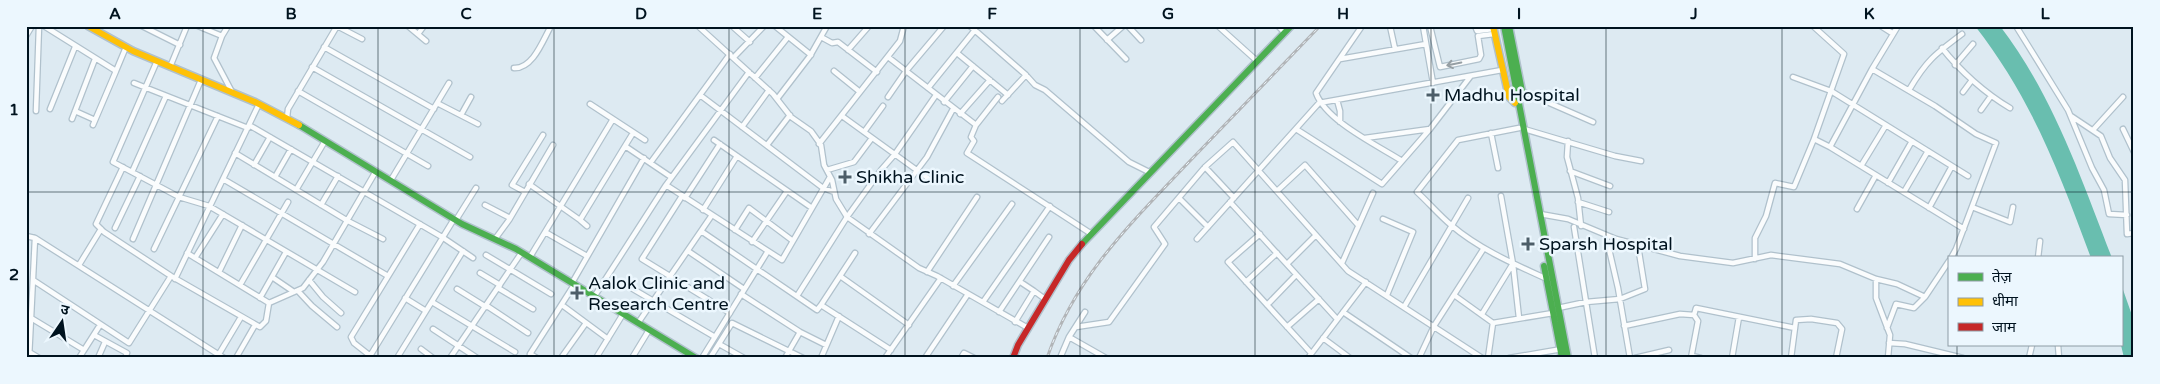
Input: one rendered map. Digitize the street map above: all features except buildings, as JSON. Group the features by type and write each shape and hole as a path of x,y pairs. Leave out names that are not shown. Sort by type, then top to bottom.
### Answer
{"main road":[{"path":"88,26 126,47 259,104 287,118 455,220 522,252 696,358"},
{"path":"1013,358 1018,344 1069,260 1090,234 1291,26"},
{"path":"1504,26 1507,67"},
{"path":"1509,26 1522,91 1517,102"},
{"path":"1495,29 1517,102 1547,279 1556,310"},
{"path":"1521,128 1539,214 1563,349 1562,358"},
{"path":"1563,349 1568,358"}],"street":[{"path":"26,36 32,26"},
{"path":"36,111 39,26"},
{"path":"44,26 116,71"},
{"path":"142,26 180,45"},
{"path":"170,67 187,26"},
{"path":"198,26 222,36"},
{"path":"228,26 214,58 233,93"},
{"path":"287,118 288,109 337,26 362,39"},
{"path":"408,26 426,41"},
{"path":"418,34 424,26"},
{"path":"514,68 528,64 551,26"},
{"path":"732,26 750,42"},
{"path":"651,162 700,95 732,56 750,42 764,26"},
{"path":"775,26 811,55"},
{"path":"848,50 869,26"},
{"path":"819,144 900,41 904,26"},
{"path":"888,97 906,71 944,26"},
{"path":"970,26 1035,85 1045,90 1129,162 1149,172"},
{"path":"928,88 956,53 982,26"},
{"path":"1094,26 1126,59"},
{"path":"1107,40 1123,26"},
{"path":"1128,26 1141,40"},
{"path":"1218,26 1257,61"},
{"path":"1278,26 1285,33"},
{"path":"1362,26 1316,93 1319,103 1340,122 1402,161"},
{"path":"1390,26 1395,49"},
{"path":"1423,26 1433,83"},
{"path":"1430,26 1440,67 1479,59 1481,55 1478,36 1495,29"},
{"path":"1475,26 1477,31 1495,29"},
{"path":"1755,260 1755,238 1766,216 1775,183 1794,187 1814,139 1844,54 1812,26"},
{"path":"1881,26 1892,33"},
{"path":"1830,147 1872,68 1898,26"},
{"path":"2016,26 2070,115 2092,168 2104,190 2109,214 2127,215"},
{"path":"700,27 769,90 790,115 811,131 819,144 836,199 847,217 918,268 941,278 1028,328"},
{"path":"777,99 811,55 824,27"},
{"path":"1909,90 1924,65 1942,48 1962,34"},
{"path":"755,78 788,36"},
{"path":"821,37 832,43 838,42 877,72"},
{"path":"1340,59 1426,44"},
{"path":"1955,65 1974,44"},
{"path":"50,109 75,47"},
{"path":"93,125 126,47"},
{"path":"324,47 434,109"},
{"path":"1942,48 1955,65 1991,96 2010,108"},
{"path":"956,53 1008,95"},
{"path":"888,57 976,126"},
{"path":"72,118 95,59"},
{"path":"157,61 114,162 179,197 209,206 355,292"},
{"path":"944,102 973,66"},
{"path":"312,67 470,157"},
{"path":"1197,239 1319,103 1470,77 1507,67"},
{"path":"1872,68 1976,134 1996,143 1964,228 1951,256"},
{"path":"834,71 860,92"},
{"path":"594,297 666,185 722,112 749,72"},
{"path":"1002,101 1026,75"},
{"path":"1296,129 1382,184 1430,129 1470,77"},
{"path":"1793,77 1830,91 1853,104 1968,176"},
{"path":"133,239 192,106 201,80"},
{"path":"960,114 990,80"},
{"path":"1963,92 1972,80"},
{"path":"134,83 248,126 270,137 442,237 473,258"},
{"path":"391,180 449,84"},
{"path":"742,127 769,90"},
{"path":"298,91 334,114 428,166"},
{"path":"1522,91 1593,122"},
{"path":"797,296 847,217 895,154 936,94"},
{"path":"700,95 823,188 834,192"},
{"path":"132,172 166,96"},
{"path":"461,115 471,96"},
{"path":"1981,110 1991,96"},
{"path":"998,97 976,126 971,137 974,141 967,153 1090,234"},
{"path":"2093,130 2123,97"},
{"path":"1337,100 1340,110 1340,122"},
{"path":"437,103 478,124"},
{"path":"33,280 129,343 187,253 259,104"},
{"path":"590,104 645,140"},
{"path":"864,132 883,106"},
{"path":"869,234 937,142 953,109"},
{"path":"75,111 95,120"},
{"path":"766,145 790,115"},
{"path":"2070,115 2101,136 2110,158 2126,184 2127,234 2134,234"},
{"path":"154,249 218,116"},
{"path":"842,116 929,179"},
{"path":"530,257 613,119"},
{"path":"1861,166 1886,125"},
{"path":"1547,279 1513,264 1484,248 1452,226 1417,192 1458,140 1521,128 1615,156 1641,161"},
{"path":"1365,138 1430,129"},
{"path":"2123,129 2134,152"},
{"path":"580,220 633,133"},
{"path":"1491,133 1498,168"},
{"path":"525,192 512,185 543,135"},
{"path":"254,165 270,137"},
{"path":"827,170 854,162 872,138"},
{"path":"1814,139 1964,228"},
{"path":"296,190 314,162 325,140"},
{"path":"714,140 812,208"},
{"path":"1568,141 1567,157 1582,226"},
{"path":"1888,183 1912,141"},
{"path":"1076,327 1109,322 1165,244 1154,227 1205,167 1233,142 1348,271 1482,358"},
{"path":"720,144 642,259 670,278 730,313"},
{"path":"496,239 553,145"},
{"path":"625,146 651,162 671,178"},
{"path":"275,177 291,149"},
{"path":"1904,192 1928,151"},
{"path":"235,153 348,221 383,239"},
{"path":"703,210 737,156"},
{"path":"537,358 530,354 562,305 587,256 644,158"},
{"path":"1277,191 1305,166 1358,225"},
{"path":"1929,208 1952,166"},
{"path":"123,167 96,224 101,229 173,277 255,325 260,327 266,320 269,303"},
{"path":"1205,167 1234,198"},
{"path":"269,303 303,288 334,244 376,171"},
{"path":"1570,172 1610,186"},
{"path":"1857,209 1876,175"},
{"path":"115,228 140,176"},
{"path":"321,205 338,176"},
{"path":"666,185 782,260 830,177"},
{"path":"223,179 388,276"},
{"path":"529,184 562,205 587,226"},
{"path":"420,224 350,337 354,343 372,357 442,237 476,188"},
{"path":"752,242 787,191"},
{"path":"1342,263 1373,193"},
{"path":"1501,196 1513,264 1519,318"},
{"path":"927,272 977,197"},
{"path":"1179,198 1208,227"},
{"path":"1404,307 1468,198"},
{"path":"240,285 288,202"},
{"path":"1230,202 1337,319"},
{"path":"1578,202 1609,212"},
{"path":"954,286 1012,204"},
{"path":"485,205 510,218"},
{"path":"983,302 1050,206"},
{"path":"1972,207 2010,222 2013,207"},
{"path":"735,230 749,208 793,241"},
{"path":"196,258 223,214"},
{"path":"1539,214 1568,219 1606,236 1659,252 1732,263 1755,260 1771,255 1840,264 1876,279 1897,284 1925,297"},
{"path":"638,323 712,215"},
{"path":"1383,219 1413,232 1387,296"},
{"path":"219,272 242,225"},
{"path":"1574,227 1595,358"},
{"path":"79,264 101,229"},
{"path":"701,231 817,310 854,253"},
{"path":"545,232 587,256"},
{"path":"1260,234 1228,262 1312,353"},
{"path":"1287,264 1316,235"},
{"path":"26,236 35,238 79,264 224,358"},
{"path":"1606,236 1620,299 1630,358"},
{"path":"999,312 1049,237"},
{"path":"35,238 29,355 39,358"},
{"path":"2038,256 2040,242"},
{"path":"1493,323 1586,302 1620,299 1645,289 1638,246"},
{"path":"1419,358 1434,326 1484,248"},
{"path":"397,358 463,251"},
{"path":"688,251 800,332 826,345"},
{"path":"260,298 286,252"},
{"path":"450,358 522,252"},
{"path":"702,358 768,252"},
{"path":"187,253 269,303"},
{"path":"1246,282 1277,253"},
{"path":"486,255 551,294"},
{"path":"1887,328 1896,304 1914,308 1925,297 1948,262"},
{"path":"1482,314 1513,264"},
{"path":"1942,272 1948,274"},
{"path":"480,273 533,309"},
{"path":"1267,305 1296,275"},
{"path":"840,276 909,325"},
{"path":"272,277 296,291 337,327"},
{"path":"885,358 941,278"},
{"path":"1876,279 1876,298 1890,335 1888,358"},
{"path":"309,280 323,297 341,313"},
{"path":"621,282 715,337"},
{"path":"1308,358 1366,282"},
{"path":"1022,283 1045,299"},
{"path":"457,290 528,333"},
{"path":"1015,322 1034,291"},
{"path":"925,358 968,294"},
{"path":"1454,295 1493,323"},
{"path":"405,298 426,311"},
{"path":"1287,326 1319,299"},
{"path":"432,302 515,352"},
{"path":"562,305 608,339"},
{"path":"821,305 891,350"},
{"path":"1701,358 1691,357 1698,321 1694,315 1696,308 1795,328"},
{"path":"1060,358 1069,337 1085,312"},
{"path":"1343,312 1411,358"},
{"path":"596,358 623,314"},
{"path":"1624,326 1680,314 1694,315"},
{"path":"821,358 839,316"},
{"path":"219,354 241,317"},
{"path":"1732,358 1739,317"},
{"path":"31,318 84,350"},
{"path":"1791,358 1796,320 1811,319 1837,323 1842,329 1836,358"},
{"path":"561,358 586,322"},
{"path":"710,358 732,323 803,358"},
{"path":"1488,358 1493,323"},
{"path":"79,358 100,325"},
{"path":"236,358 255,325"},
{"path":"433,329 477,358"},
{"path":"632,358 649,330"},
{"path":"785,358 800,332"},
{"path":"94,335 127,352 125,358"},
{"path":"1069,337 1106,358"},
{"path":"1323,338 1350,358"},
{"path":"98,358 105,342"},
{"path":"1889,343 1905,344 1963,358"},
{"path":"719,344 744,358"},
{"path":"421,348 433,358"},
{"path":"1509,358 1563,349"},
{"path":"1635,358 1669,350"},
{"path":"961,358 964,353 974,358"}],"shaded area":[{"path":"1975,26 2000,26 2036,80 2077,168 2111,256 2090,256 2042,137 2013,81"},
{"path":"2122,287 2134,321 2134,358 2124,358 2121,346"}],"railway":[{"path":"1047,358 1073,302 1106,253 1145,208 1320,26"}],"traffic: fast":[{"path":"1082,244 1291,26"},
{"path":"1504,26 1568,358"},
{"path":"1509,26 1522,91 1519,100"},
{"path":"299,125 462,224 516,249 696,358"},
{"path":"1544,266 1562,358"}],"traffic: slow":[{"path":"88,26 133,51 255,102 299,125"},
{"path":"1493,26 1509,97 1515,103"}],"traffic: jam":[{"path":"1013,358 1018,345 1069,260 1082,244"}],"place":[{"name":"Madhu Hospital","path":"1433,95"},
{"name":"Shikha Clinic","path":"845,177"},
{"name":"Sparsh Hospital","path":"1528,244"},
{"name":"Aalok Clinic and Research Centre","path":"577,293"}]}
